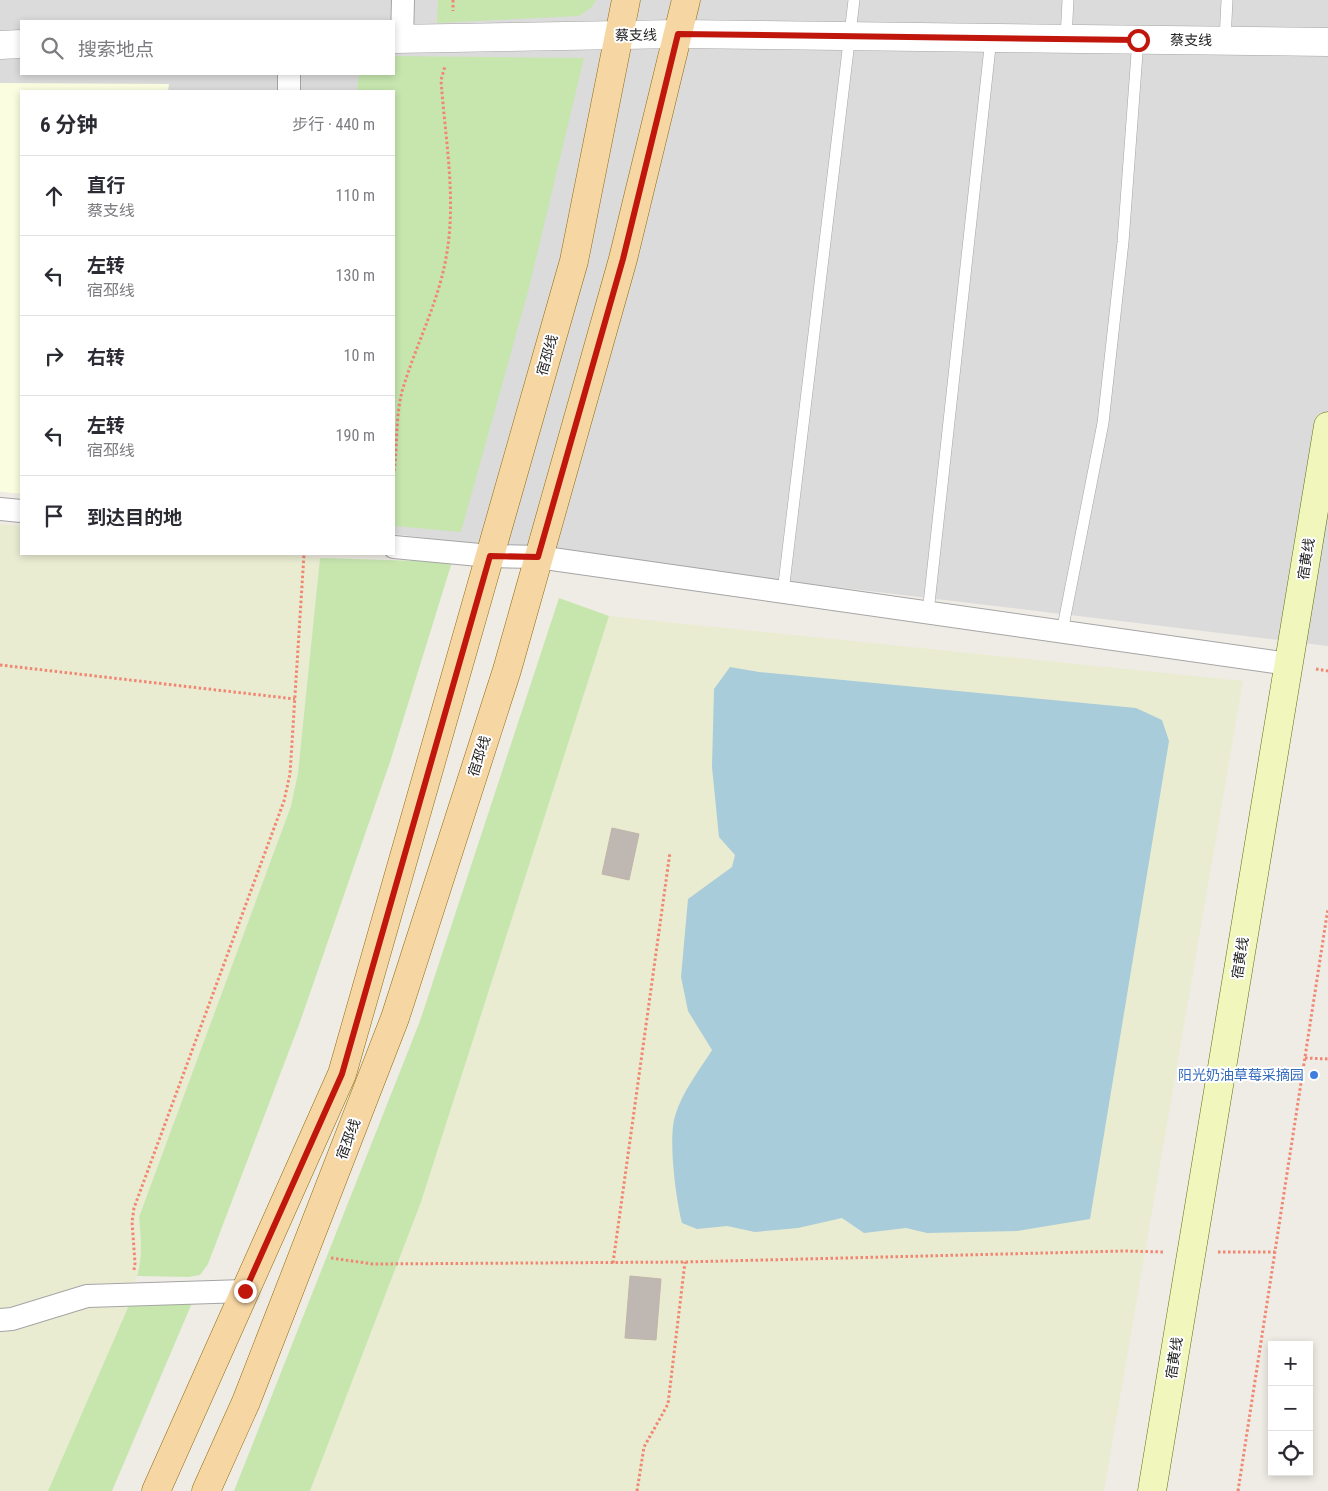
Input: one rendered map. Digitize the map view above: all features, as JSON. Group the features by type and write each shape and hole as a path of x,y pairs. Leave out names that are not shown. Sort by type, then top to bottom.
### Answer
{"main road":[{"name":"宿邳线","path":"156,1491 342,1074 574,261 626,0"},
{"name":"宿邳线","path":"206,1491 246,1402 395,1018 507,670 623,259 686,0"},
{"name":"宿黄线","path":"1152,1491 1328,426"}],"street":[{"path":"398,39 403,0"},
{"name":"蔡支线","path":"398,39 678,34 1328,42"},
{"path":"0,45 20,44"},
{"path":"289,75 289,90"},
{"path":"0,509 20,511"},
{"path":"395,547 490,556 538,557 1289,664"},
{"path":"0,1320 12,1319 87,1296 245,1291"}],"lane":[{"path":"783,592 854,0"},
{"path":"1066,39 1068,0"},
{"path":"1225,41 1227,0"},
{"path":"928,613 991,38"},
{"path":"1062,632 1103,423 1123,242 1138,40"}],"path":[{"path":"395,460 400,402 410,365 434,302 446,258 449,222 449,175 441,80 454,38"},
{"path":"129,1295 135,1263 132,1222 134,1208 284,800 290,774 304,555"},
{"path":"0,666 295,699"},
{"path":"613,1263 670,852"},
{"path":"1238,1491 1328,908"},
{"path":"1305,1058 1328,1060"},
{"path":"303,1253 373,1264 685,1262 1123,1251 1191,1253 1275,1252"},
{"path":"637,1491 644,1447 668,1404 685,1262"}],"shaded area":[{"path":"0,0 1328,0 1328,646 395,534 395,90 20,90 20,494 0,492"},
{"path":"0,83 169,84 168,90 20,90 20,494 0,492"},
{"path":"0,524 20,526 20,555 290,555 320,558 298,773 291,806 139,1217 142,1245 141,1262 128,1308 48,1491 0,1491"},
{"path":"609,616 1243,681 1104,1491 310,1491 421,1202"}],"green space":[{"path":"438,0 596,0 592,7 579,16 437,23"},
{"path":"395,56 584,58 529,288 461,532 395,526 395,90 357,90 359,75 395,75"},
{"path":"320,558 452,562 390,762 300,1022 208,1264 200,1275 189,1277 137,1276 141,1254 139,1217 291,806 298,773"},
{"path":"559,598 609,616 421,1202 310,1491 234,1491 420,1021"},
{"path":"130,1303 192,1303 112,1491 48,1491"}],"water":[{"path":"730,667 759,672 1136,708 1162,720 1169,741 1090,1219 1017,1231 927,1233 906,1228 864,1233 842,1218 798,1228 755,1232 727,1226 697,1229 682,1223 677,1200 674,1170 673,1127 682,1099 712,1050 688,1011 681,977 688,899 732,867 735,855 719,837 712,767 714,689"}],"building":[{"path":"612,828 639,834 629,880 602,874"},
{"path":"630,1276 661,1279 656,1340 625,1338"}],"place":[{"name":"阳光奶油草莓采摘园","path":"1314,1075"}],"route":[{"path":"245,1291 342,1074 490,556 538,557 623,259 678,34 1138,40"}]}
